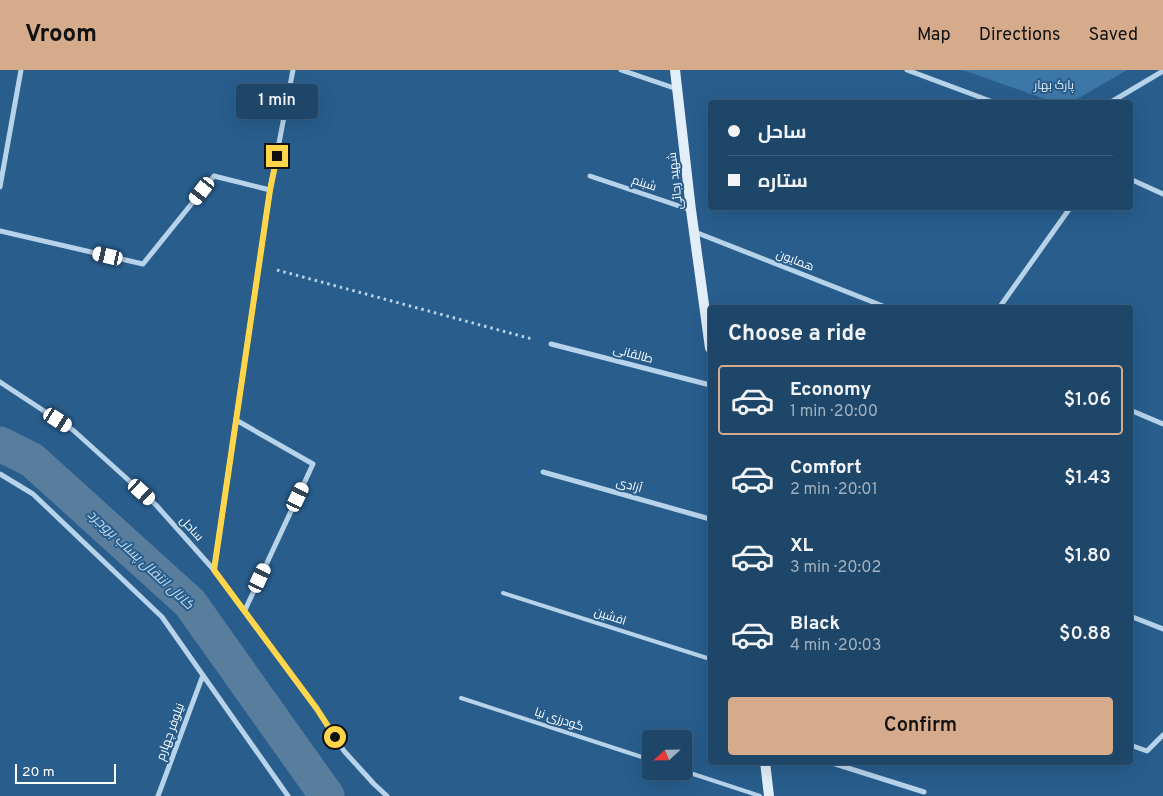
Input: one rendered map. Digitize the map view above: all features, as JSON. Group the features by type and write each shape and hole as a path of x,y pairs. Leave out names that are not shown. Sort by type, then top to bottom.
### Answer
{"street":[{"path":"0,187 21,70"},
{"path":"214,570 270,190 293,70"},
{"path":"622,70 678,89"},
{"name":"شهید رجائی","path":"675,70 691,210 708,333"},
{"path":"907,70 988,100"},
{"path":"1114,100 1163,71"},
{"path":"0,231 144,264 214,176 270,190"},
{"name":"شبنم","path":"590,176 691,210"},
{"path":"1133,180 1163,194"},
{"path":"1001,305 1069,210"},
{"name":"همایون","path":"695,232 880,305"},
{"name":"طالقانی","path":"551,344 708,384"},
{"name":"ساحل","path":"0,382 73,430 156,505 214,570 245,610 317,709 344,751 387,796"},
{"path":"1133,411 1163,424"},
{"path":"236,420 313,464 245,610"},
{"name":"آزادی","path":"543,472 708,518"},
{"path":"0,474 33,494 162,617 288,796"},
{"path":"1133,617 1163,629"},
{"name":"نیلوفر چهارم","path":"158,796 203,675"},
{"path":"1133,746 1147,751 1163,735"},
{"path":"765,765 769,796"},
{"path":"838,765 924,792"}],"lane":[{"name":"افشین","path":"504,594 708,658"},
{"name":"گودرزی نیا","path":"461,698 642,757"},
{"path":"692,774 760,796"}],"path":[{"path":"260,265 551,344"}],"green space":[{"name":"پارک بهار","path":"963,70 1127,70 1075,100 1047,100"}],"waterway":[{"name":"کانال انتقال پساب بروجرد","path":"0,444 32,460 190,603 327,796"}],"route":[{"path":"277,156 270,190 214,570 317,709 335,737"}]}
